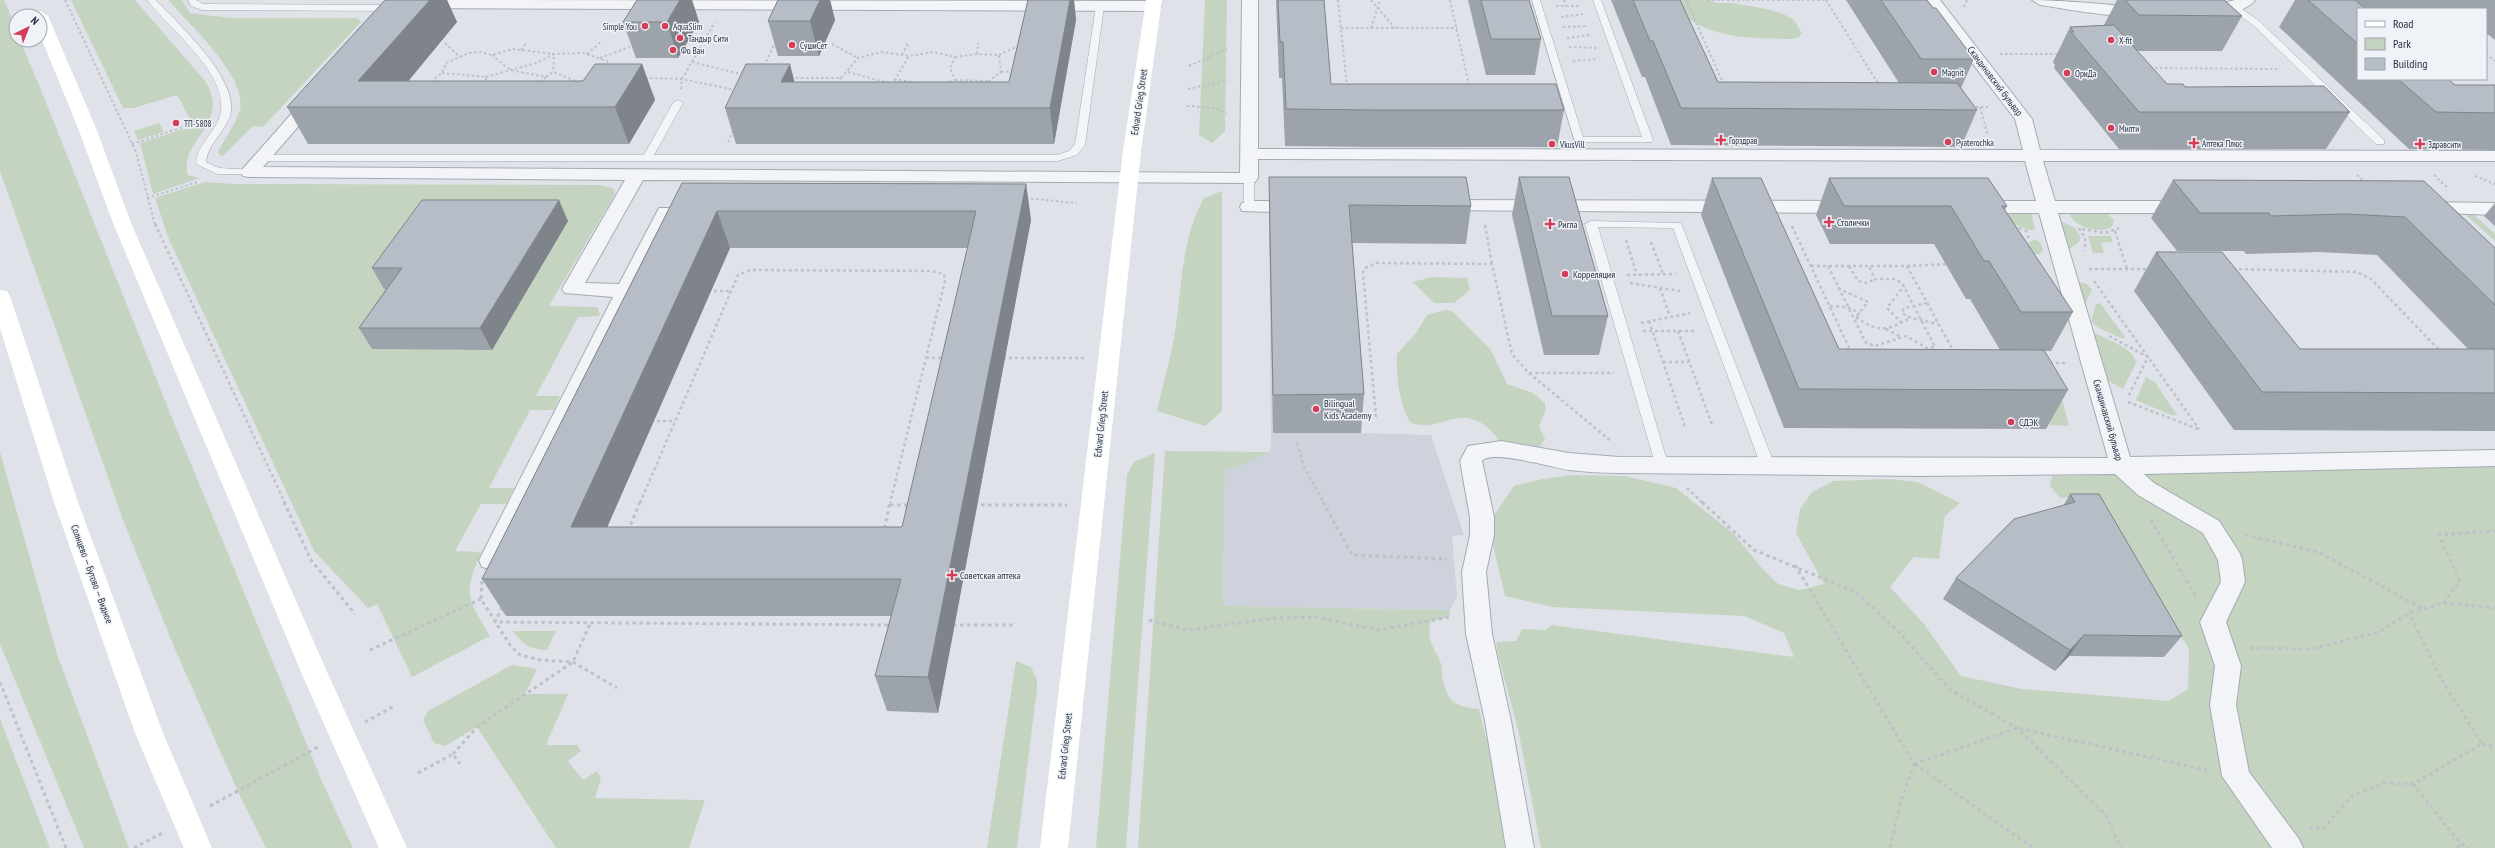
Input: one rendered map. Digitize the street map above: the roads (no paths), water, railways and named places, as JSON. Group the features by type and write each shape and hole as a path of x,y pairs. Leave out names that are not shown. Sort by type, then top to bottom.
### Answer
{"main road":[{"name":"Edvard Grieg Street","path":"1054,848 1130,176 1153,3"},
{"path":"48,36 87,128 122,223 342,734 393,848"},
{"name":"Солнцево — Бутово — Видное","path":"0,296 66,502 149,733 198,848"}],"street":[{"path":"249,172 642,167 1249,178 1250,0"},
{"name":"Скандинавский бульвар","path":"1932,0 2023,119 2078,321 2092,363 2122,467 2146,489 2211,527 2230,559 2233,582 2212,622 2223,648 2228,666 2223,705 2236,776 2283,840"},
{"path":"2040,0 2093,9 2154,12"},
{"path":"2187,14 2233,7 2247,0"},
{"path":"383,23 396,8 420,5 696,3 724,6 792,7 829,3 1100,6 1153,3"},
{"path":"249,172 325,88"},
{"path":"1249,154 2495,156"},
{"path":"626,291 572,288 642,167"},
{"path":"1428,206 1862,207"},
{"path":"1249,207 1319,207"},
{"path":"1958,207 2206,208"},
{"path":"2405,208 2495,208"},
{"path":"491,560 666,212"},
{"path":"1520,848 1477,616 1474,572 1482,535 1482,517 1470,461 1476,452 1497,450 1579,463 1768,466 2122,467 2495,458"}],"lane":[{"path":"151,0 205,59 216,78 226,105 225,115 201,158 201,164 217,171 249,172"},
{"path":"192,0 194,4 202,7 396,8"},
{"path":"1537,3 1579,140 1648,140 1599,6"},
{"path":"262,158 642,167 1050,159 1073,153 1080,145 1100,6"},
{"path":"2233,7 2256,23 2380,142"},
{"path":"642,167 678,103"},
{"path":"1249,178 1249,207"},
{"path":"1650,464 1634,373 1591,224 1677,225 1768,466"}],"place":[{"name":"Simple You","path":"645,26"},
{"name":"AquaSlim","path":"665,26"},
{"name":"Тандыр Сити","path":"680,38"},
{"name":"X-fit","path":"2111,40"},
{"name":"СушиСет","path":"792,45"},
{"name":"Фо Ван","path":"673,50"},
{"name":"Magnit","path":"1934,72"},
{"name":"ОриДа","path":"2067,73"},
{"name":"ТП-5808","path":"176,123"},
{"name":"Милти","path":"2111,128"},
{"name":"Горздрав","path":"1721,140"},
{"name":"Pyaterochka","path":"1948,142"},
{"name":"Аптека Плюс","path":"2194,143"},
{"name":"VkusVill","path":"1552,144"},
{"name":"Здравсити","path":"2420,144"},
{"name":"Столички","path":"1829,222"},
{"name":"Ригла","path":"1550,224"},
{"name":"Корреляция","path":"1565,274"},
{"name":"Bilingual Kids Academy","path":"1316,409"},
{"name":"СДЭК","path":"2011,422"},
{"name":"Советская аптека","path":"952,575"}]}
